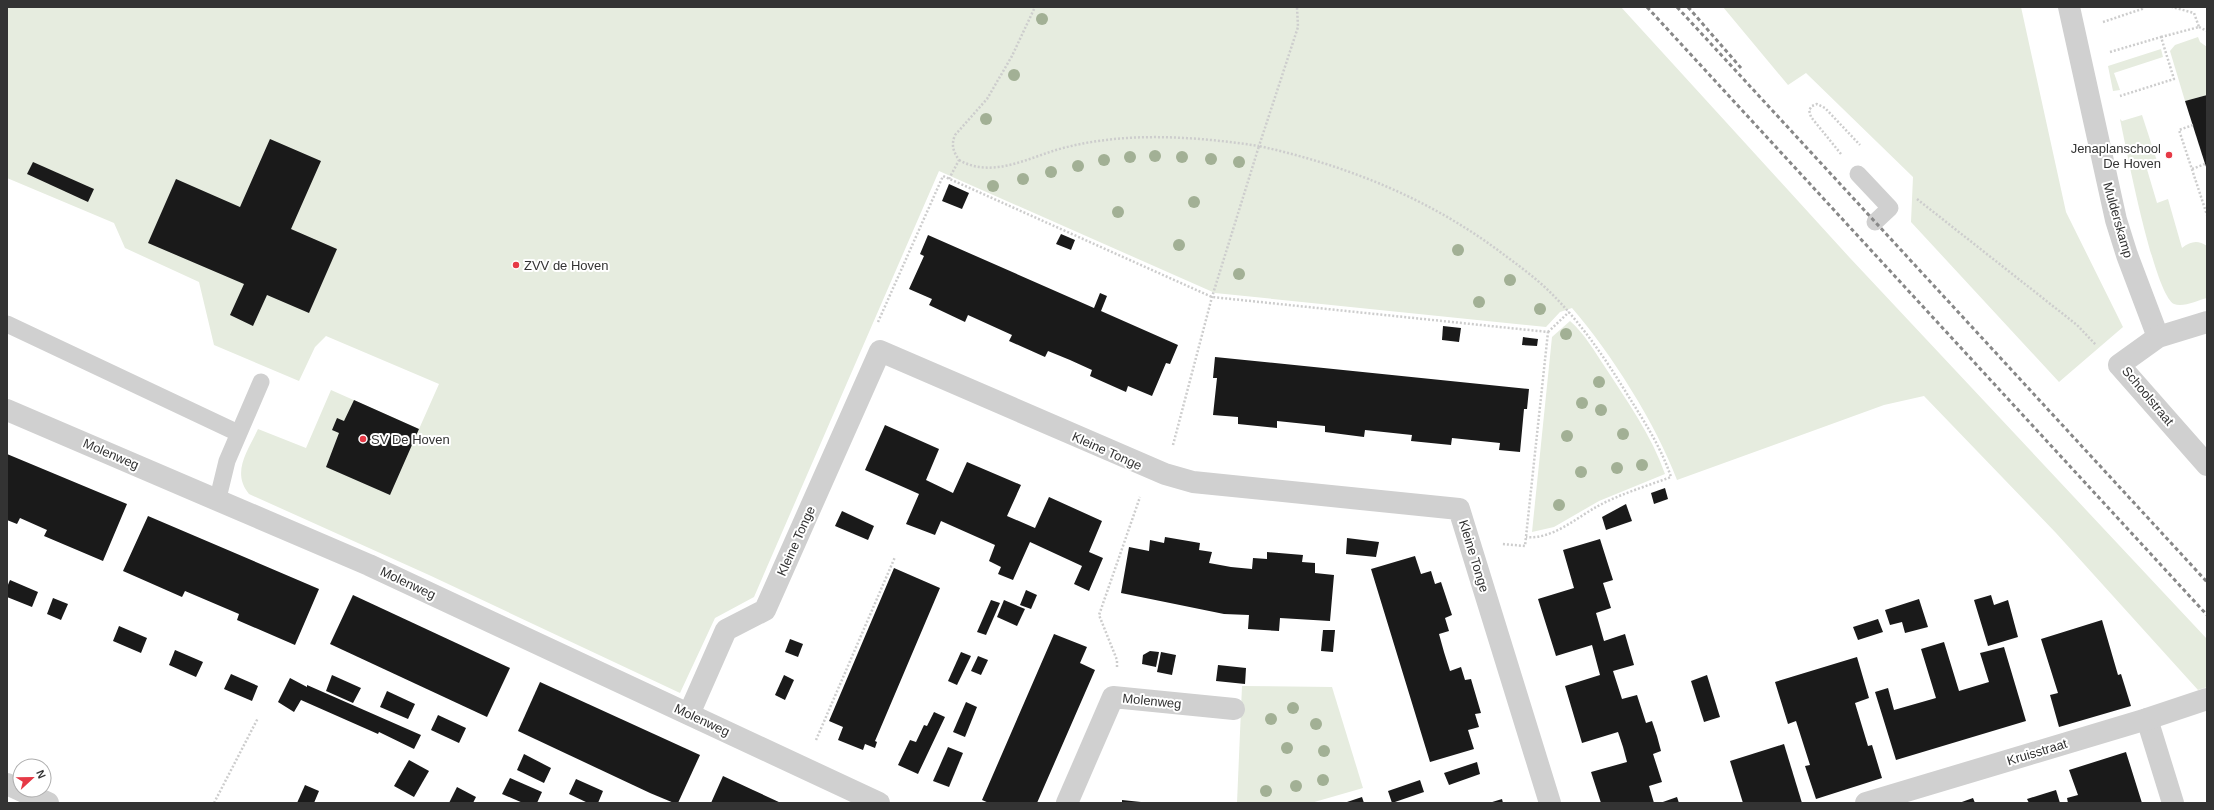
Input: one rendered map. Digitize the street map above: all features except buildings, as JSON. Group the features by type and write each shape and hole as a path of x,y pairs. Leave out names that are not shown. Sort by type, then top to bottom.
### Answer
{"street":[{"name":"Mulderskamp","path":"2069,7 2116,220 2127,255 2158,337"},
{"name":"Schoolstraat","path":"2207,322 2158,337 2119,365 2207,465"},
{"name":"Kleine Tonge","path":"689,714 726,630 765,610 880,351 1157,472 1193,482 1459,509 1550,803"},
{"name":"Molenweg","path":"7,410 218,498 369,564 879,803"},
{"name":"Molenweg","path":"1067,803 1113,697 1234,709"},
{"name":"Kruisstraat","path":"1866,803 2147,719 2207,699"},
{"path":"2147,719 2173,803"},
{"path":"7,784 48,803"}],"lane":[{"path":"1858,174 1890,208 1875,222"},
{"path":"7,324 238,433"},
{"path":"218,498 227,461 261,382"}],"path":[{"path":"1035,7 987,99 955,135 952,141 953,148 959,160 978,168 996,168 1088,143 1143,137 1206,139 1259,146 1326,162 1426,204 1479,236 1533,276 1569,312 1596,346 1618,380 1664,458 1671,477 1598,506 1561,528 1531,537 1526,537"},
{"path":"1113,697 1117,660 1099,615 1157,472 1259,146 1298,27 1297,7"},
{"path":"2074,30 2142,10 2143,7"},
{"path":"2172,7 2194,13 2199,27"},
{"path":"2080,60 2199,27 2207,31"},
{"path":"2116,98 2174,79 2161,37"},
{"path":"1858,174 1810,117 1809,110 1812,106 1817,104 1825,108 1862,147"},
{"path":"2193,125 2179,130 2205,204 2207,215"},
{"path":"949,179 959,160"},
{"path":"2192,169 2205,164"},
{"path":"880,351 876,327 943,176 1212,297 1548,332"},
{"path":"1914,197 1948,226 2077,325"},
{"path":"1469,540 1525,546 1548,332 1569,312"},
{"path":"804,768 895,557"},
{"path":"214,803 258,718"}],"shaded area":[{"path":"7,7 1621,7 1850,258 2207,639 2207,687 2198,690 2056,533 1924,396 1884,405 1677,480 1668,458 1645,413 1617,367 1572,308 1560,312 1546,327 1215,293 939,171 754,597 715,618 680,693 429,575 249,494 241,478 241,470 246,453 258,429 306,448 331,390 419,429 439,384 326,336 315,347 299,381 214,345 199,282 125,248 114,223 7,178"},
{"path":"1723,7 2021,7 2066,212 2123,327 2059,382 1911,222 1913,177 1806,73 1788,85"},
{"path":"2198,37 2200,42 2207,47 2207,95 2185,101 2170,51 2175,45"},
{"path":"2161,49 2163,57 2114,73 2120,90 2113,91 2108,66"},
{"path":"2142,115 2157,161 2146,166 2157,203 2168,199 2182,248 2194,242 2207,246 2207,298 2182,305 2174,304 2166,294 2158,275 2134,187 2120,119 2122,121"},
{"path":"1570,321 1589,343 1630,406 1646,432 1660,460 1665,474 1599,501 1554,527 1532,532 1552,337"},
{"path":"1242,686 1332,687 1363,788 1311,803 1237,803"}],"railway":[{"path":"1647,7 2207,615"},
{"path":"1677,7 2207,582"},
{"path":"1688,7 1741,68"}],"place":[{"name":"Jenaplanschool De Hoven","path":"2169,155"},
{"name":"ZVV de Hoven","path":"516,265"},
{"name":"SV De Hoven","path":"363,439"}]}
